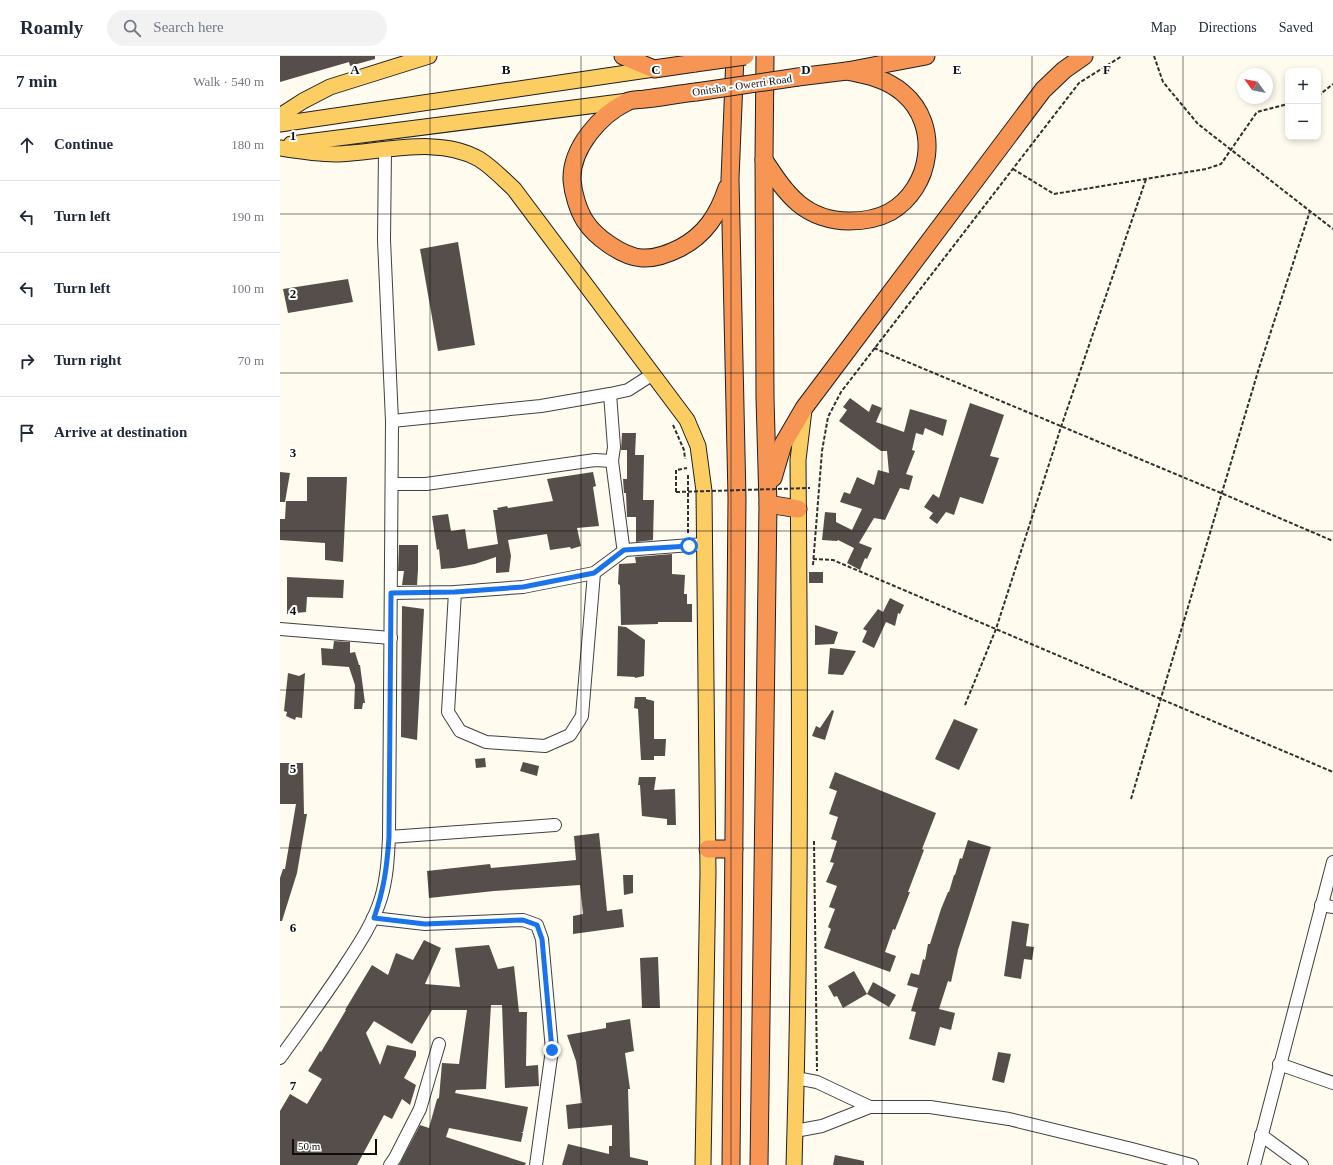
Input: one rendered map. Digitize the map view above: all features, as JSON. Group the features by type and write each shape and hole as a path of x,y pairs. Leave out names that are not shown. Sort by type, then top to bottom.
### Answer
{"highway":[{"path":"623,56 654,69 745,56"},
{"path":"731,1165 737,498 730,179 735,56"},
{"path":"759,1165 768,501 765,398 765,56"},
{"name":"Onitsha - Owerri Road","path":"628,101 847,71 926,56"},
{"path":"768,501 783,444 804,408 1044,90 1064,70 1084,56"},
{"path":"764,160 787,192 799,204 814,213 829,219 862,221 877,218 890,212 907,198 922,176 926,160 928,145 926,129 919,113 913,102 902,92 886,82 873,76 847,71"},
{"path":"628,101 606,116 588,136 579,151 574,165 572,180 576,200 585,222 612,246 625,254 640,258 654,258 670,253 690,243 715,218 722,204 730,179"},
{"path":"768,501 798,510"},
{"path":"708,849 734,849"}],"main road":[{"path":"280,116 303,101 330,87 429,56"},
{"path":"280,124 654,69"},
{"path":"280,147 628,101"},
{"path":"280,147 319,154 385,150 417,146 442,147 460,151 479,159 514,189 686,420 698,446 704,491 708,849 703,1165"},
{"path":"794,1165 799,817 798,460 804,408"}],"street":[{"path":"280,1058 318,1006 360,943 374,918 381,898 386,872 389,837 392,421 384,240 385,150"},
{"path":"392,421 541,406 610,394 628,390 652,374"},
{"path":"610,394 614,447 612,461 624,550"},
{"path":"392,484 426,484 595,460 612,461"},
{"path":"391,593 455,592 523,587 594,573 624,550 704,544"},
{"path":"455,592 448,712 460,731 486,742 545,746 570,735 582,716 594,573"},
{"path":"280,629 391,638"},
{"path":"389,837 555,825"},
{"path":"1254,1165 1279,1064 1327,906 1333,862"},
{"path":"374,918 425,924 523,920 537,925 542,939 552,1050 536,1165"},
{"path":"390,1165 420,1109 439,1044"},
{"path":"1279,1064 1333,1083"},
{"path":"796,1078 817,1082 870,1107"},
{"path":"795,1131 822,1126 870,1107 930,1107 1009,1119 1192,1165"},
{"path":"1261,1135 1302,1165"}],"path":[{"path":"813,567 822,451 828,417 841,392 1079,83 1122,56"},
{"path":"1154,56 1164,82 1198,124 1333,230"},
{"path":"1321,94 1333,84"},
{"path":"1012,169 1054,194 1206,169 1221,164 1257,112 1285,105"},
{"path":"965,705 996,629 1061,426 1146,179"},
{"path":"1131,799 1259,368 1310,211"},
{"path":"874,348 1221,493 1333,542"},
{"path":"670,420 684,450 687,468 689,546"},
{"path":"687,468 676,470 676,492 810,488"},
{"path":"813,559 833,560 1333,772"},
{"path":"813,834 817,1082"}],"building":[{"path":"280,56 375,56 375,59 350,66 349,62 280,82"},
{"path":"458,242 475,345 438,351 420,249"},
{"path":"348,279 353,302 288,313 283,289"},
{"path":"850,398 869,412 872,404 882,408 876,422 904,432 910,409 947,420 943,436 925,428 923,435 916,433 912,450 915,451 906,474 913,476 909,490 900,488 885,520 874,518 859,543 872,548 867,559 865,558 860,570 847,563 854,548 838,540 822,540 825,512 836,513 836,522 852,530 862,509 840,502 844,492 850,494 857,477 874,485 878,470 889,473 887,451 881,451 839,421 847,410 843,407"},
{"path":"970,403 1004,415 990,456 999,458 983,504 960,497 954,515 946,512 937,524 929,518 933,513 924,507 933,494 939,498"},
{"path":"622,433 636,433 635,455 627,455 627,450 621,450"},
{"path":"627,455 644,455 643,500 654,500 653,540 636,542 636,517 627,517 626,493 624,493 623,479 627,479"},
{"path":"280,472 290,473 285,502 280,502"},
{"path":"593,472 596,486 593,487 599,526 577,528 581,546 571,549 570,547 550,550 547,534 508,540 511,556 509,572 496,573 496,557 475,564 441,569 439,549 437,550 432,516 448,514 451,531 465,529 468,549 498,544 493,510 498,510 497,508 507,506 508,508 553,501 547,479"},
{"path":"307,477 347,477 343,562 325,560 325,543 280,540 280,519 285,519 286,501 307,501"},
{"path":"399,545 418,545 417,585 402,585 404,571 398,571"},
{"path":"672,554 672,574 685,575 684,594 687,594 687,604 692,604 692,622 658,622 658,624 621,625 620,585 618,584 619,564 636,563 635,557"},
{"path":"809,572 823,572 823,583 809,583"},
{"path":"287,577 344,580 343,598 307,597 306,612 287,614"},
{"path":"890,598 904,605 900,614 898,613 895,626 886,622 874,648 862,642 867,631 863,629 878,609 883,612"},
{"path":"402,606 424,609 417,740 401,737"},
{"path":"815,625 838,632 834,644 815,645"},
{"path":"618,626 626,627 645,640 644,676 635,678 617,676"},
{"path":"334,641 350,642 350,653 355,652 360,665 365,703 363,703 362,709 354,709 355,685 349,667 322,665 321,648 333,649"},
{"path":"830,648 856,651 843,675 828,674"},
{"path":"288,673 299,676 305,673 302,718 296,717 295,720 286,716 287,712 284,711"},
{"path":"635,697 646,697 646,699 654,701 654,739 666,739 665,756 654,756 654,760 641,760 638,709 634,708"},
{"path":"832,710 834,711 825,740 812,736 816,726 820,728"},
{"path":"954,719 978,729 959,770 935,759"},
{"path":"485,758 486,767 476,768 475,759"},
{"path":"523,762 539,766 537,776 520,771"},
{"path":"280,763 303,763 304,814 307,814 297,873 282,921 280,921 280,878 283,869 285,869 296,804 280,804"},
{"path":"835,772 936,813 922,849 924,850 908,892 910,892 895,930 893,929 885,952 896,956 890,972 824,948 831,929 828,927 835,909 829,907 837,886 826,882 834,863 830,862 837,841 831,839 838,817 829,814 837,791 829,788"},
{"path":"639,777 656,777 654,790 675,789 676,825 667,825 667,819 642,816 640,785 638,785"},
{"path":"599,833 607,911 622,909 624,927 573,934 573,916 583,914 580,885 494,891 429,898 427,871 490,864 491,868 576,860 574,836"},
{"path":"968,840 991,847 958,950 951,982 948,981 939,1009 955,1013 951,1030 940,1027 935,1046 909,1039 916,1012 911,1011 918,988 907,985 911,973 919,975 923,959 925,960 928,944 930,944 941,909 949,892 960,858 962,859"},
{"path":"623,875 633,875 633,893 624,895"},
{"path":"1012,921 1029,924 1026,946 1034,947 1032,960 1024,959 1021,979 1004,976"},
{"path":"424,940 441,948 425,984 460,987 455,948 489,945 498,969 514,966 519,1012 527,1012 526,1066 538,1065 539,1086 505,1088 502,1005 491,1005 486,1089 456,1090 455,1093 528,1107 523,1132 521,1133 523,1133 521,1142 449,1128 446,1137 526,1163 525,1165 399,1165 420,1125 429,1128 437,1099 439,1098 442,1063 459,1064 467,1010 432,1010 412,1044 374,1021 366,1033 380,1065 387,1045 416,1051 416,1056 404,1078 416,1085 410,1105 402,1099 392,1119 384,1115 357,1165 280,1165 280,1111 290,1094 307,1104 322,1079 308,1071 320,1051 321,1052 372,965 388,975 396,953 413,960"},
{"path":"658,957 660,1008 642,1008 640,958"},
{"path":"854,971 867,994 843,1008 837,996 834,997 828,986"},
{"path":"873,982 896,995 889,1007 867,994"},
{"path":"630,1019 634,1051 625,1053 630,1089 628,1089 630,1157 648,1161 648,1165 562,1165 568,1144 609,1154 609,1146 612,1146 612,1125 568,1129 566,1105 582,1103 576,1061 567,1035 606,1028 606,1023"},
{"path":"998,1052 1011,1054 1004,1083 992,1080"},
{"path":"835,1155 864,1161 864,1165 833,1165"}],"route":[{"path":"552,1050 542,939 537,925 523,920 425,924 374,918 381,898 386,872 389,837 391,593 455,592 523,587 594,573 624,550 689,546"}]}
